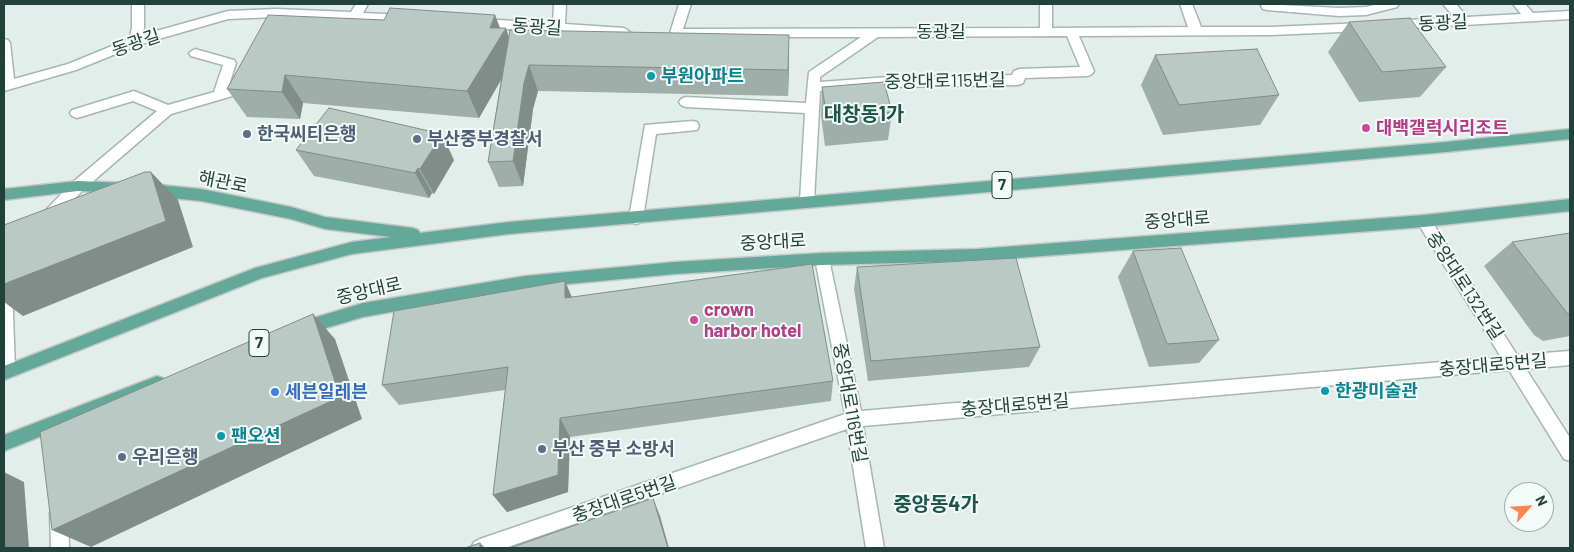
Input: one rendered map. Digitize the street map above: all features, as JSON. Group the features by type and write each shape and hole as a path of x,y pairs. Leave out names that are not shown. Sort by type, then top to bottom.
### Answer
{"main road":[{"name":"중앙대로","path":"6,372 260,272 352,248 509,228 1426,149 1570,134"},
{"name":"해관로","path":"4,195 78,186 113,186 201,195 291,213 325,223 434,237"},
{"name":"중앙대로","path":"290,332 363,310 525,282 674,268 822,259 977,255 1424,221 1570,205"},
{"path":"4,443 173,376"}],"street":[{"path":"134,42 138,28 138,4"},
{"path":"293,18 311,4"},
{"path":"354,17 362,4"},
{"path":"559,29 560,4"},
{"name":"동광길","path":"685,4 671,33 1071,30 1271,31 1570,15"},
{"path":"1046,4 1046,31"},
{"path":"1186,4 1196,31"},
{"path":"1271,31 1268,5 1339,12 1366,11 1393,4"},
{"path":"1449,4 1465,22"},
{"path":"1519,4 1530,18"},
{"name":"동광길","path":"4,43 6,86 72,67 134,42 228,15 238,9 274,9 293,18 354,17 413,20"},
{"name":"동광길","path":"472,23 638,33"},
{"name":"중앙대로115번길","path":"813,87 889,82 1018,80 1019,74 1088,71 1071,30"},
{"path":"807,201 814,75 876,32"},
{"path":"195,53 230,63 220,94"},
{"path":"38,228 78,186 167,110 234,91 253,72"},
{"path":"77,113 134,96 167,110"},
{"path":"686,102 811,108"},
{"path":"636,218 650,129 692,126"},
{"name":"중앙대로132번길","path":"1424,221 1570,453"},
{"name":"중앙대로116번길","path":"822,259 854,419 875,548"},
{"path":"4,272 6,372"},
{"name":"충장대로5번길","path":"480,548 854,419 1570,358"},
{"path":"55,422 56,441"},
{"path":"58,500 60,548"}],"building":[{"path":"390,8 495,15 490,28 506,28 467,91 285,75 282,92 227,89 268,15 384,20"},
{"path":"1410,18 1446,67 1382,72 1349,22"},
{"path":"510,30 789,35 788,70 529,65 524,83 513,161 488,162"},
{"path":"1257,49 1279,95 1179,105 1155,55"},
{"path":"884,82 892,112 827,118 822,87"},
{"path":"329,108 442,134 420,169 418,168 415,173 296,150"},
{"path":"145,172 151,172 166,221 4,284 4,225"},
{"path":"1570,233 1570,315 1512,242"},
{"path":"1181,248 1219,340 1167,344 1133,251"},
{"path":"1016,258 1040,347 871,361 857,267"},
{"path":"812,264 833,381 560,418 558,475 493,495 508,367 382,385 394,311 565,281 565,298"},
{"path":"313,314 340,397 52,530 40,432"},
{"path":"653,498 668,548 510,548"},
{"path":"480,543 480,548 465,548"}],"place":[{"name":"부원아파트","path":"651,76"},
{"name":"대백갤럭시리조트","path":"1366,128"},
{"name":"한국씨티은행","path":"247,134"},
{"name":"부산중부경찰서","path":"417,139"},
{"name":"crown harbor hotel","path":"694,320"},
{"name":"한광미술관","path":"1325,391"},
{"name":"세븐일레븐","path":"275,392"},
{"name":"팬오션","path":"221,436"},
{"name":"부산 중부 소방서","path":"542,449"},
{"name":"우리은행","path":"122,457"}],"district":[{"name":"대창동1가","path":"864,114"},
{"name":"중앙동4가","path":"936,504"}]}
